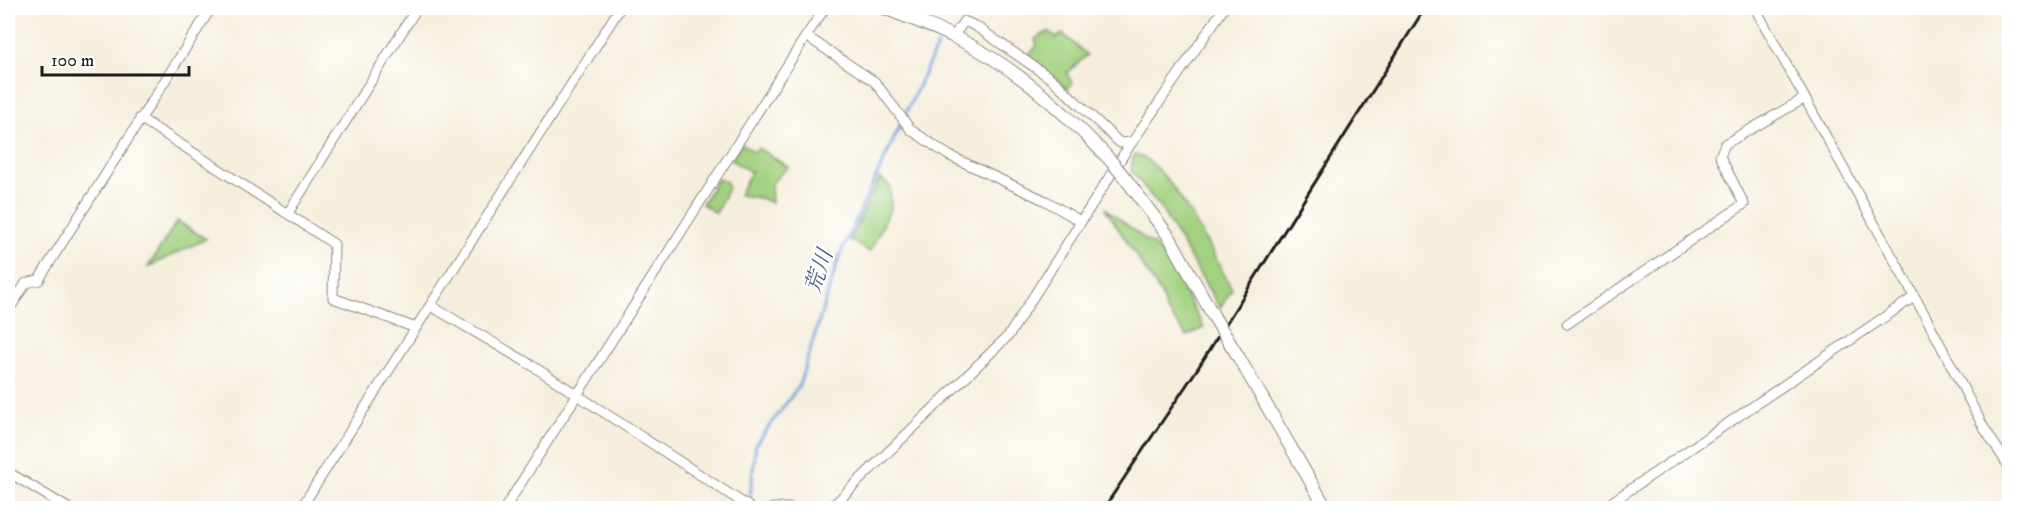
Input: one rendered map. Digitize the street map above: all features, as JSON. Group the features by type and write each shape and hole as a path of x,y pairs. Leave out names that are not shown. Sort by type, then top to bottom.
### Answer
{"street":[{"path":"8,311 26,283 39,280 211,8"},
{"path":"288,213 417,8"},
{"path":"301,508 620,8"},
{"path":"505,508 825,8"},
{"path":"884,8 954,36 1043,95 1111,161 1170,238 1326,508"},
{"path":"823,508 836,503 1003,342 1132,142 1224,8"},
{"path":"1755,8 1984,428 2010,468"},
{"path":"954,36 964,21 977,27 1053,80 1120,143 1132,142"},
{"path":"806,36 875,82 905,123 948,155 1046,201 1080,221"},
{"path":"1567,324 1744,204 1720,156 1725,144 1805,98"},
{"path":"140,118 334,244 333,298 416,328"},
{"path":"1603,508 1914,297"},
{"path":"431,306 578,395 749,507"},
{"path":"8,472 68,508"},
{"path":"772,508 789,508"}],"green space":[{"path":"1049,31 1056,38 1063,34 1087,55 1067,73 1072,83 1068,89 1027,56 1037,46 1035,39"},
{"path":"741,143 754,152 758,148 788,167 771,184 772,203 760,198 739,195 751,172 731,160"},
{"path":"1134,155 1147,160 1161,172 1202,234 1232,289 1220,308 1160,207 1131,170"},
{"path":"880,178 890,186 891,208 870,252 850,240"},
{"path":"717,179 727,182 728,188 716,213 702,204"},
{"path":"1105,208 1163,253 1204,328 1187,336 1166,310 1161,294"},
{"path":"177,221 206,239 148,267"}],"waterway":[{"name":"荒川","path":"749,505 756,444 799,386 839,257 937,46"}],"railway":[{"path":"1104,508 1198,368 1425,8"}]}
